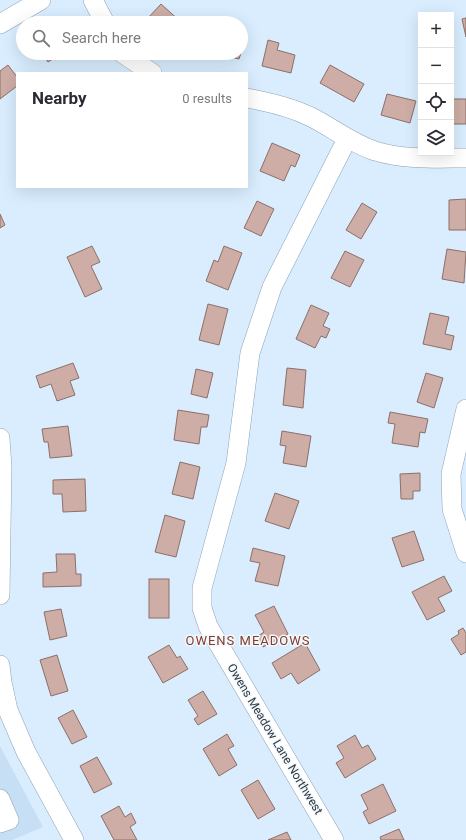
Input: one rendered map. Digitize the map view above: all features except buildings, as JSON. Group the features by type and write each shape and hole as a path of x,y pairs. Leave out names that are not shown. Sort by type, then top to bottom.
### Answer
{"street":[{"path":"0,24 41,0"},
{"path":"93,0 101,16"},
{"path":"132,60 150,72"},
{"path":"248,98 273,103 309,116 337,131 347,139 375,151 414,158 466,158"},
{"name":"Owens Meadow Lane Northwest","path":"334,840 208,626 202,608 202,588 236,464 250,353 272,287 347,139"},
{"path":"466,409 451,474 452,509 466,553"},
{"path":"0,438 2,467 0,595"},
{"path":"0,665 8,710 26,752 74,840"},
{"path":"0,799 9,820 0,823"}],"shaded area":[{"path":"0,746 43,827 12,840 0,840"}],"district":[{"name":"OWENS MEADOWS","path":"248,640"}]}
